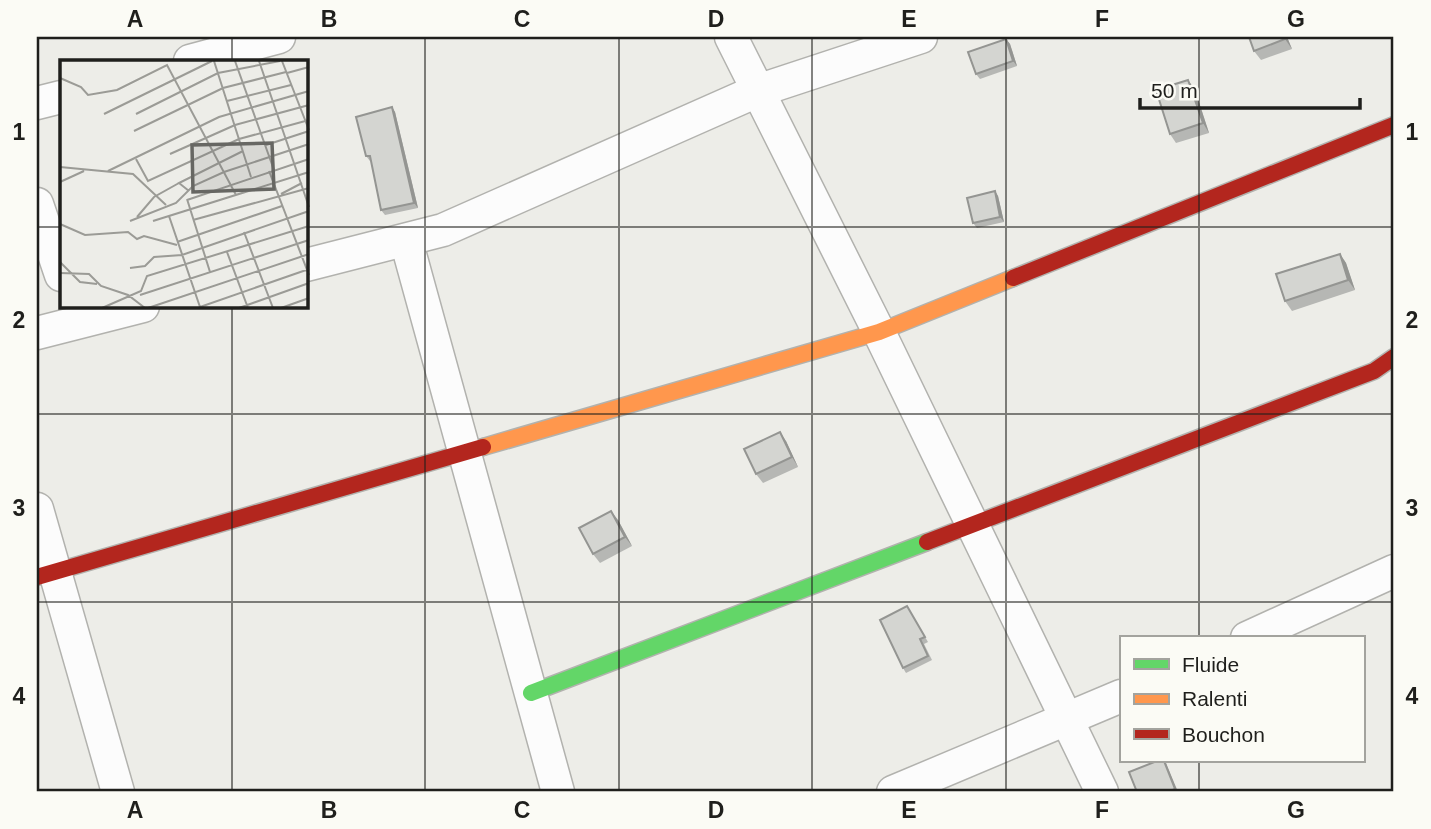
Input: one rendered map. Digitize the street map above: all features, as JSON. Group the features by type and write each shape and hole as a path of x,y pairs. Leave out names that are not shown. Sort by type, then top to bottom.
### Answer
{"street":[{"path":"194,60 279,37"},
{"path":"731,37 879,332 1102,792"},
{"path":"308,264 443,230 757,92 921,37"},
{"path":"37,103 60,97"},
{"path":"46,574 879,332 1394,125"},
{"path":"37,204 60,272"},
{"path":"406,240 558,792"},
{"path":"37,334 75,315 128,308"},
{"path":"531,693 1374,371 1394,357"},
{"path":"37,509 46,574 118,792"},
{"path":"1251,636 1394,571"},
{"path":"893,792 1120,695"}],"building":[{"path":"1249,37 1284,37 1285,39 1254,51"},
{"path":"1006,39 1013,61 976,74 968,52"},
{"path":"1188,80 1203,123 1170,134 1156,90"},
{"path":"392,107 414,203 381,210 370,156 366,156 356,117"},
{"path":"995,191 1000,217 973,223 967,198"},
{"path":"1340,254 1348,280 1285,301 1276,274"},
{"path":"780,432 792,457 756,474 744,449"},
{"path":"611,511 625,537 593,554 579,528"},
{"path":"907,606 925,637 920,639 928,656 903,668 880,620"},
{"path":"1154,762 1164,762 1175,789 1168,792 1137,792 1129,772"}],"traffic: fast":[{"path":"531,693 927,542"}],"traffic: slow":[{"path":"483,447 879,332 1013,278"}],"traffic: jam":[{"path":"1013,278 1394,125"},
{"path":"927,542 1374,371 1394,357"},
{"path":"37,577 483,447"}]}
